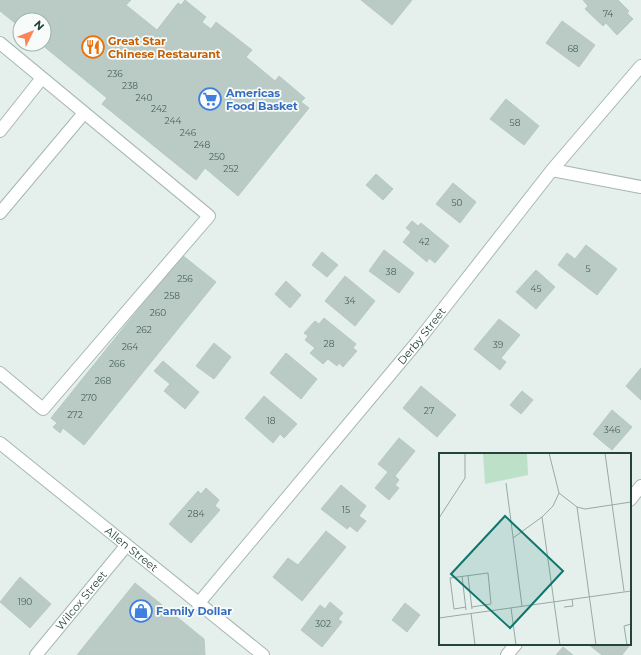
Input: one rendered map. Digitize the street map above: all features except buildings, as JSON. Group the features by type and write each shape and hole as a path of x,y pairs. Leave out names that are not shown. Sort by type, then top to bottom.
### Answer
{"street":[{"path":"0,43 209,216 43,409 0,373"},
{"name":"Derby Street","path":"198,604 418,341 552,170 641,66"},
{"path":"0,131 42,78"},
{"path":"0,213 84,113"},
{"path":"552,170 641,187"},
{"name":"Allen Street","path":"0,442 126,546 263,655"},
{"path":"631,499 641,486"},
{"name":"Wilcox Street","path":"36,655 126,546"},
{"path":"507,655 515,645"}],"place":[{"name":"Great Star Chinese Restaurant","path":"93,47"},
{"name":"Americas Food Basket","path":"210,99"},
{"name":"Family Dollar","path":"141,611"}]}
